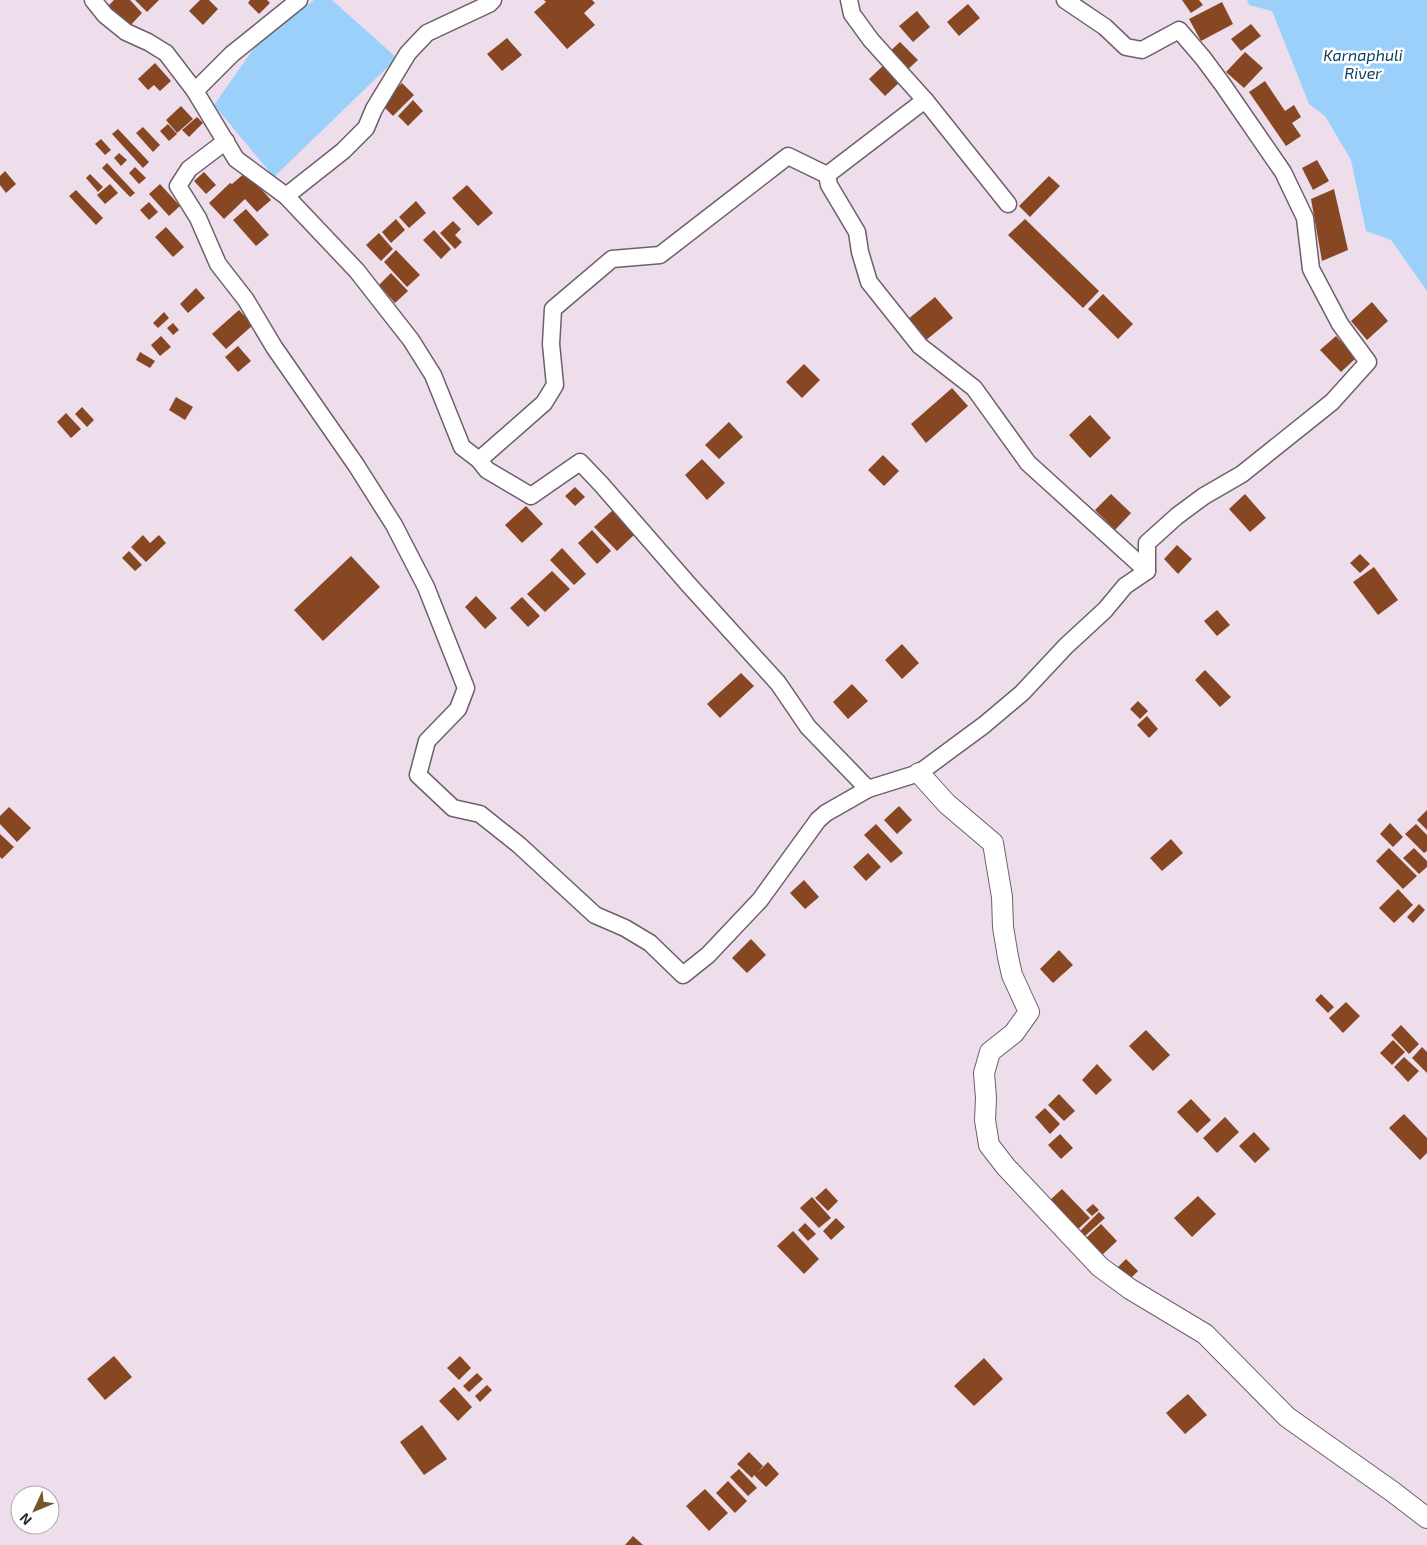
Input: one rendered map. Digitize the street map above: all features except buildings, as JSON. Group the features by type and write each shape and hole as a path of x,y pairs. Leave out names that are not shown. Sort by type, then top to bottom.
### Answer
{"street":[{"path":"93,0 105,15 126,32 166,53 196,91 236,159 286,196 356,271 411,340 433,375 462,448 479,460 487,470 531,496 580,462 778,683 808,727 868,789"},
{"path":"196,91 232,54 299,0"},
{"path":"286,196 343,151 366,128 374,109 408,53 427,33 489,4 493,0"},
{"path":"849,0 852,14 871,40 924,100 1008,204"},
{"path":"1065,0 1104,27 1126,47 1142,50 1179,30 1203,58 1283,172 1305,218 1311,269 1340,324 1368,362 1332,402 1242,474 1204,496 1177,516 1147,543 1147,571"},
{"path":"827,175 924,100"},
{"path":"226,141 189,169 178,186 198,218 218,264 246,300 274,346 356,465 394,526 426,587 466,688 458,709 426,741 418,774 452,808 480,814 519,845 595,915 625,928 650,943 683,975 708,955 760,900 818,820 826,813 868,789 919,773 984,725 1022,693 1066,646 1105,610 1125,586 1147,571"},
{"path":"479,460 544,403 555,385 551,344 553,309 612,258 660,255 788,156 827,175"},
{"path":"827,175 829,186 857,232 860,252 869,282 920,346 974,388 1028,463 1147,571"},
{"path":"919,773 947,804 994,843 1008,957 1012,975 1029,1012 1014,1033 990,1052 984,1073 985,1120 990,1145 1006,1167 1100,1267 1130,1289 1205,1334 1287,1417 1427,1518"}],"water":[{"path":"314,0 332,0 397,58 274,177 214,105 259,41"},
{"name":"Karnaphuli River","path":"1247,0 1427,0 1427,291 1391,240 1366,231 1351,160 1325,116 1309,104 1272,11 1249,5"}]}
